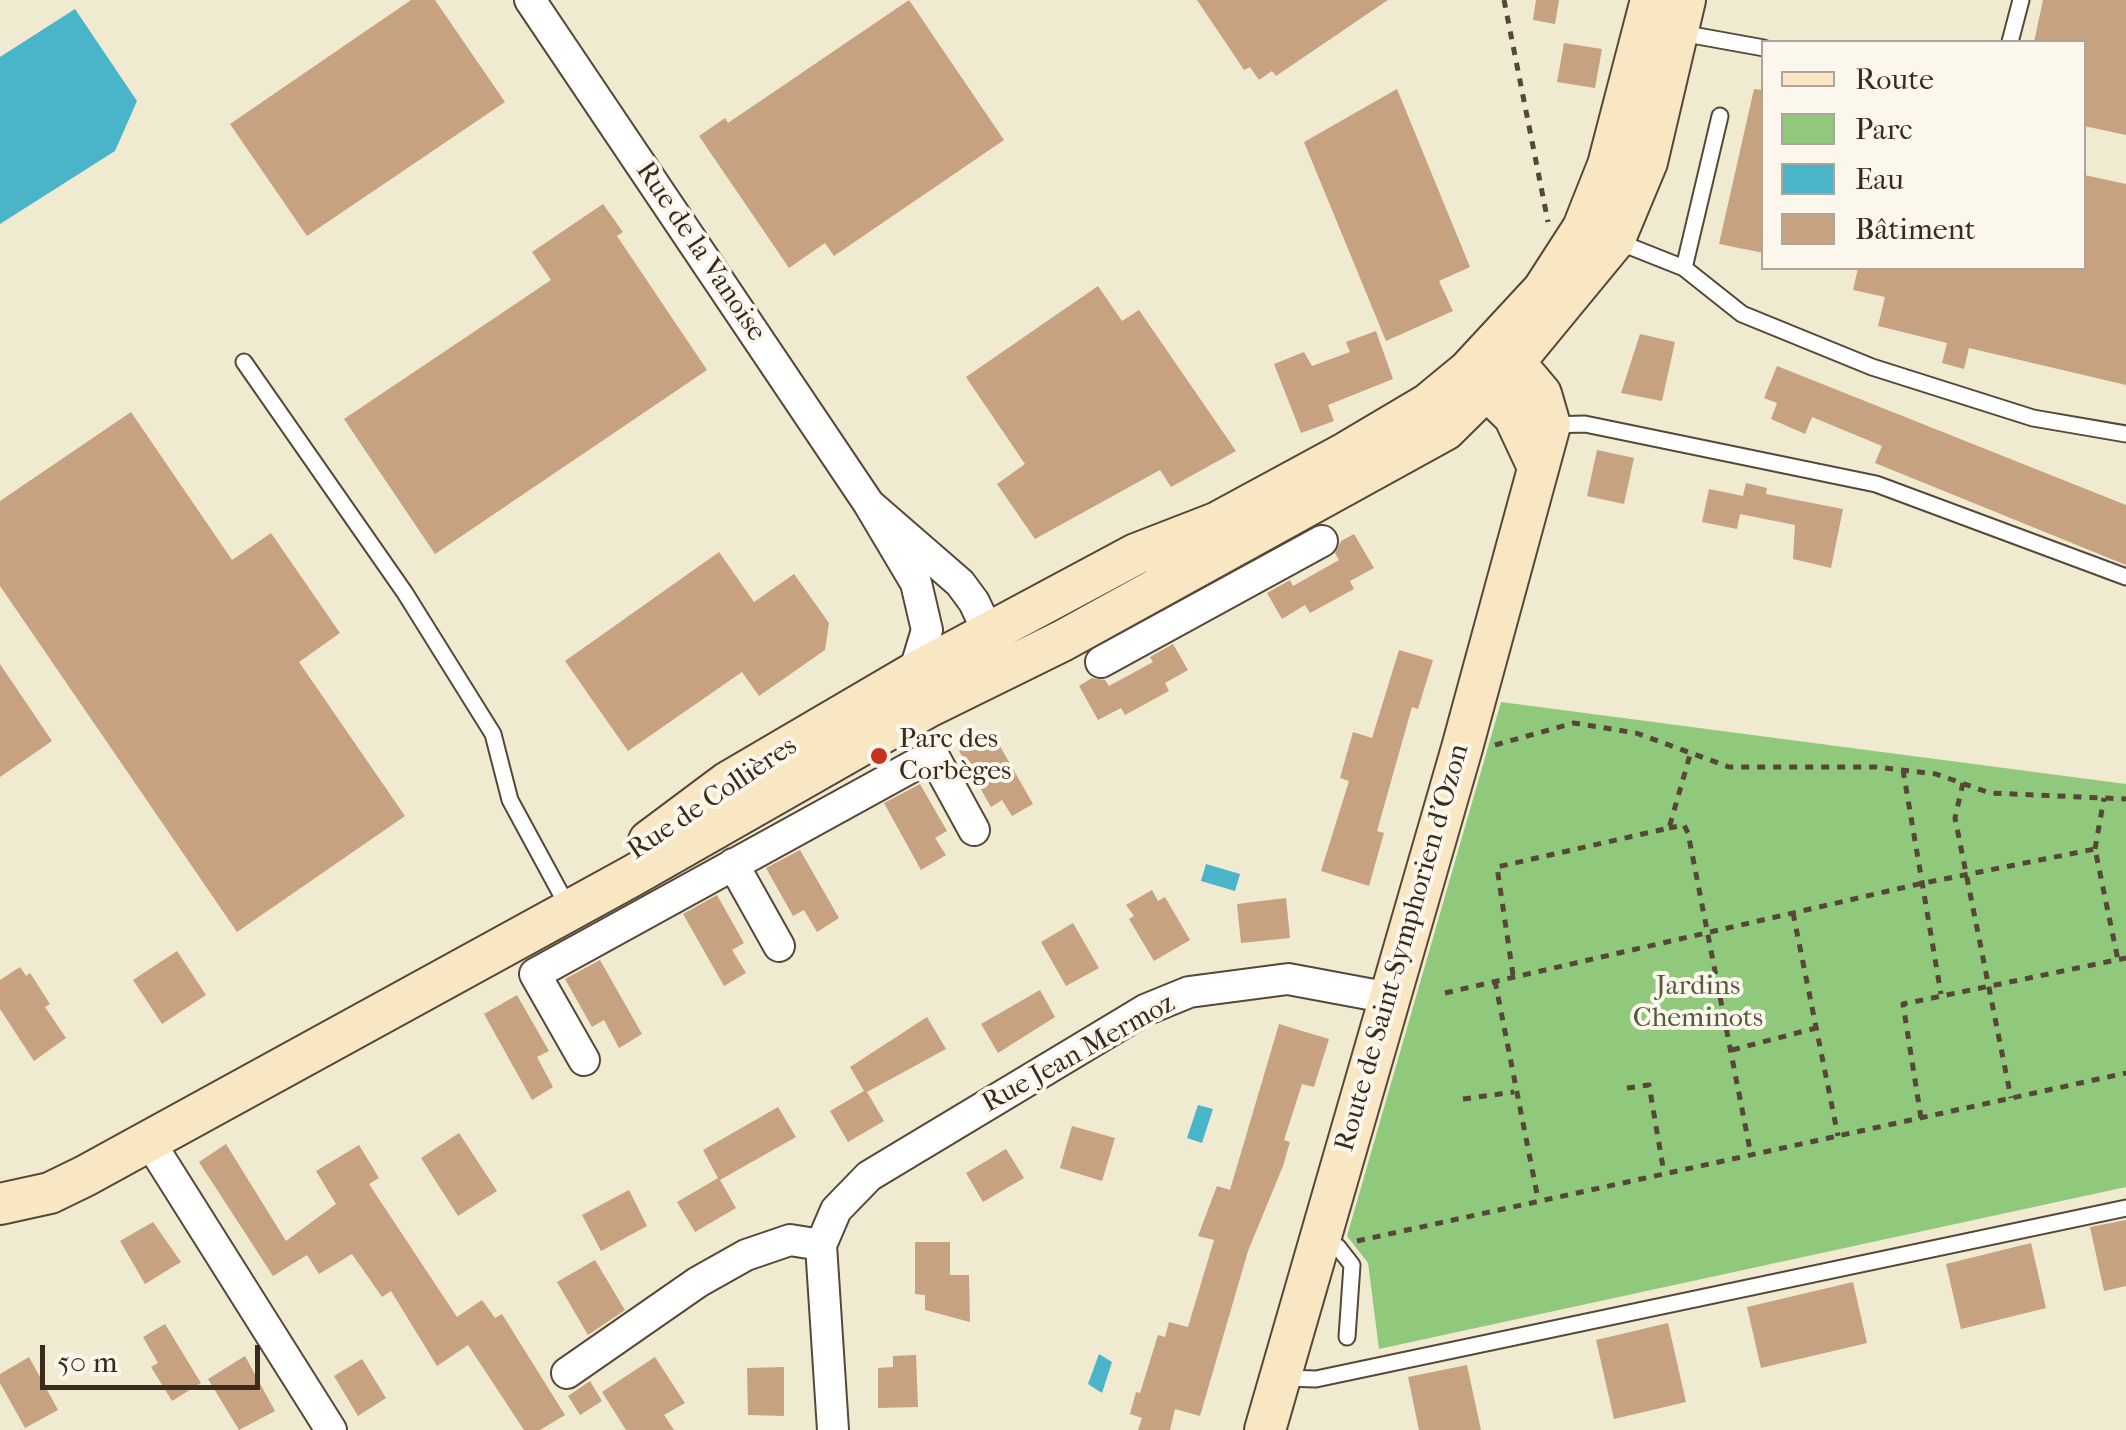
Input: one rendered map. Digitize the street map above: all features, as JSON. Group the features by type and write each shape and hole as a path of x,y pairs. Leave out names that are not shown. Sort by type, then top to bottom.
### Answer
{"main road":[{"path":"1590,236 1651,0"},
{"path":"1537,465 1514,416 1478,381 1506,352 1647,162 1681,16"},
{"path":"1506,352 1541,394 1550,425"},
{"name":"Rue de Collières","path":"0,1177 64,1164 624,860 728,782 922,689 1062,642 1201,586 1445,430 1478,381"},
{"name":"Rue de Collières","path":"0,1204 50,1193 150,1140 814,771 922,689 981,638 1136,554 1216,523 1428,404 1478,381"},
{"name":"Route de Saint-Symphorien d'Ozon","path":"1264,1430 1278,1376 1330,1247 1390,998 1550,425"}],"street":[{"name":"Rue de la Vanoise","path":"530,0 869,504 916,583 927,630 922,689"},
{"name":"Rue de la Vanoise","path":"869,504 960,583 984,621 981,638"},
{"name":"Rue de Collières","path":"1101,662 1201,586 1322,541"},
{"path":"584,1060 534,974 933,756 974,830"},
{"name":"Rue de Collières","path":"814,771 833,809"},
{"path":"734,864 780,946"},
{"name":"Rue Jean Mermoz","path":"820,1245 836,1210 869,1176 1145,1010 1189,992 1288,979 1390,998"},
{"path":"150,1140 332,1430"},
{"path":"567,1373 746,1255 790,1240 820,1245 833,1430"}],"lane":[{"path":"2010,40 2020,0"},
{"path":"1681,16 1761,47"},
{"path":"1684,268 1720,116"},
{"path":"1590,236 1684,268 1742,314 1872,367 2033,418 2126,434"},
{"path":"244,362 405,593 493,734 510,800 561,894"},
{"path":"1550,425 1585,424 1876,484 2126,577"},
{"path":"1278,1376 1316,1379 2126,1208"},
{"path":"1330,1247 1352,1266 1347,1336"}],"path":[{"path":"1504,0 1543,210 1550,226 1590,236"},
{"path":"1462,748 1500,745 1574,723 1636,733 1730,768 1902,770 1936,774 1990,793 2126,799"},
{"path":"1669,828 1690,755"},
{"path":"1902,770 1941,995"},
{"path":"1962,783 1955,818 2012,1098"},
{"path":"1921,1118 1903,1004 2122,959 2095,849 2104,797"},
{"path":"1513,976 1497,867 1684,825 1751,1155"},
{"path":"1445,992 1539,974 1589,958 1919,884 2095,849"},
{"path":"1793,913 1838,1136"},
{"path":"1495,982 1538,1199"},
{"path":"1732,1050 1816,1028"},
{"path":"1330,1247 2126,1073"},
{"path":"1627,1088 1649,1085 1664,1173"},
{"path":"1463,1099 1514,1092"}],"green space":[{"name":"Jardins Cheminots","path":"1501,702 2126,784 2126,1187 1379,1349 1368,1263 1347,1236"}],"water":[{"path":"75,9 137,101 115,151 0,224 0,57"},
{"path":"1206,864 1240,874 1235,891 1201,881"},
{"path":"1198,1105 1213,1109 1202,1143 1187,1138"},
{"path":"1099,1354 1112,1362 1102,1393 1088,1384"}],"building":[{"path":"411,0 435,0 505,102 307,236 230,124"},
{"path":"909,0 1004,140 834,256 825,243 789,268 699,136 725,118 728,123"},
{"path":"1197,0 1388,0 1276,76 1272,71 1259,80 1250,67 1244,70"},
{"path":"1536,0 1559,0 1555,24 1533,20"},
{"path":"2043,0 2126,0 2126,135 2086,126 2086,40 2034,40"},
{"path":"1564,43 1602,49 1595,88 1557,82"},
{"path":"1397,89 1470,267 1439,281 1453,311 1386,341 1304,142"},
{"path":"1754,89 1761,90 1761,252 1719,244"},
{"path":"2086,175 2126,184 2126,385 1969,348 1964,369 1942,363 1947,343 1878,326 1885,297 1853,290 1858,270 2086,270"},
{"path":"603,204 623,232 617,236 707,370 435,554 344,419 551,280 532,252"},
{"path":"1098,286 1122,321 1139,310 1236,451 1171,487 1160,470 1035,539 997,484 1025,464 966,377"},
{"path":"1376,331 1393,379 1328,405 1334,421 1301,433 1274,364 1304,352 1312,366 1350,352 1346,342"},
{"path":"1640,334 1675,342 1662,401 1621,393"},
{"path":"1777,366 2126,505 2126,565 1875,463 1882,446 1812,417 1805,434 1771,419 1777,403 1764,398"},
{"path":"131,412 232,560 271,533 340,633 299,662 405,816 237,932 0,586 0,501"},
{"path":"1597,450 1634,458 1624,504 1587,496"},
{"path":"1746,483 1767,488 1766,494 1843,509 1831,568 1793,559 1795,525 1740,514 1737,529 1702,522 1709,489 1743,496"},
{"path":"1354,534 1374,568 1350,581 1354,589 1310,613 1305,605 1282,619 1267,593 1290,580 1293,586 1339,560 1335,553 1341,541"},
{"path":"719,552 754,602 794,574 829,623 825,650 759,696 742,672 628,751 565,661"},
{"path":"1173,644 1188,670 1165,683 1169,691 1125,715 1121,708 1098,720 1079,686 1092,678 1105,680 1109,686 1153,662 1150,657"},
{"path":"1399,650 1433,660 1418,709 1412,707 1377,831 1384,833 1369,886 1321,871 1349,781 1340,778 1353,732 1372,738"},
{"path":"0,664 52,741 0,777"},
{"path":"992,732 1033,804 1012,816 1002,800 991,807 959,751"},
{"path":"920,784 947,831 935,838 946,855 921,870 884,803"},
{"path":"800,850 839,918 817,932 804,910 793,916 766,868"},
{"path":"1152,890 1158,901 1165,897 1190,940 1154,961 1129,919 1134,916 1126,905"},
{"path":"717,895 744,943 732,950 746,973 724,986 683,914"},
{"path":"1286,898 1290,938 1241,943 1237,904"},
{"path":"1073,923 1099,968 1066,986 1041,942"},
{"path":"177,951 206,995 162,1024 133,980"},
{"path":"600,960 642,1034 619,1048 604,1020 592,1027 565,979"},
{"path":"20,967 26,976 30,973 50,1004 45,1007 66,1038 34,1061 0,1009 0,980"},
{"path":"1040,990 1055,1017 998,1053 981,1024"},
{"path":"517,995 549,1051 537,1057 553,1087 532,1100 484,1014"},
{"path":"927,1017 946,1049 867,1092 884,1121 848,1142 830,1111 864,1091 850,1067"},
{"path":"1279,1024 1329,1039 1314,1087 1302,1084 1284,1140 1290,1142 1283,1166 1248,1251 1200,1416 1175,1409 1170,1430 1138,1430 1142,1418 1130,1414 1136,1392 1140,1393 1158,1335 1165,1337 1169,1322 1188,1327 1214,1240 1198,1236 1217,1186 1230,1190"},
{"path":"778,1107 796,1137 720,1180 736,1208 695,1232 677,1202 718,1178 703,1150"},
{"path":"1072,1126 1115,1138 1102,1181 1060,1168"},
{"path":"459,1133 497,1191 458,1216 421,1158"},
{"path":"226,1144 286,1241 336,1204 316,1171 359,1145 379,1178 369,1184 457,1317 482,1300 495,1318 502,1314 565,1415 540,1430 524,1430 468,1345 437,1366 391,1291 382,1297 352,1254 319,1274 307,1255 273,1276 199,1162"},
{"path":"1006,1149 1024,1178 983,1202 966,1173"},
{"path":"629,1190 647,1226 601,1251 582,1215"},
{"path":"2126,1220 2126,1286 2104,1291 2090,1227"},
{"path":"153,1222 181,1262 145,1284 120,1241"},
{"path":"915,1242 950,1242 950,1275 969,1275 970,1322 925,1310 925,1295 915,1294"},
{"path":"2031,1243 2046,1308 1961,1329 1946,1264"},
{"path":"595,1260 625,1310 588,1335 557,1282"},
{"path":"1853,1282 1867,1343 1761,1368 1747,1307"},
{"path":"1668,1323 1686,1402 1614,1419 1596,1340"},
{"path":"165,1324 201,1383 172,1401 151,1367 158,1363 143,1337"},
{"path":"916,1355 918,1407 878,1408 878,1368 893,1367 893,1356"},
{"path":"245,1356 275,1411 239,1430 208,1379"},
{"path":"29,1357 58,1410 25,1428 0,1383 0,1374"},
{"path":"655,1357 685,1403 664,1415 674,1430 626,1430 602,1392"},
{"path":"362,1359 386,1398 358,1416 334,1376"},
{"path":"1467,1365 1481,1430 1419,1430 1408,1377"},
{"path":"784,1367 784,1416 748,1415 747,1368"},
{"path":"590,1381 602,1401 580,1415 568,1396"}],"place":[{"name":"Parc des Corbèges","path":"879,756"}]}
